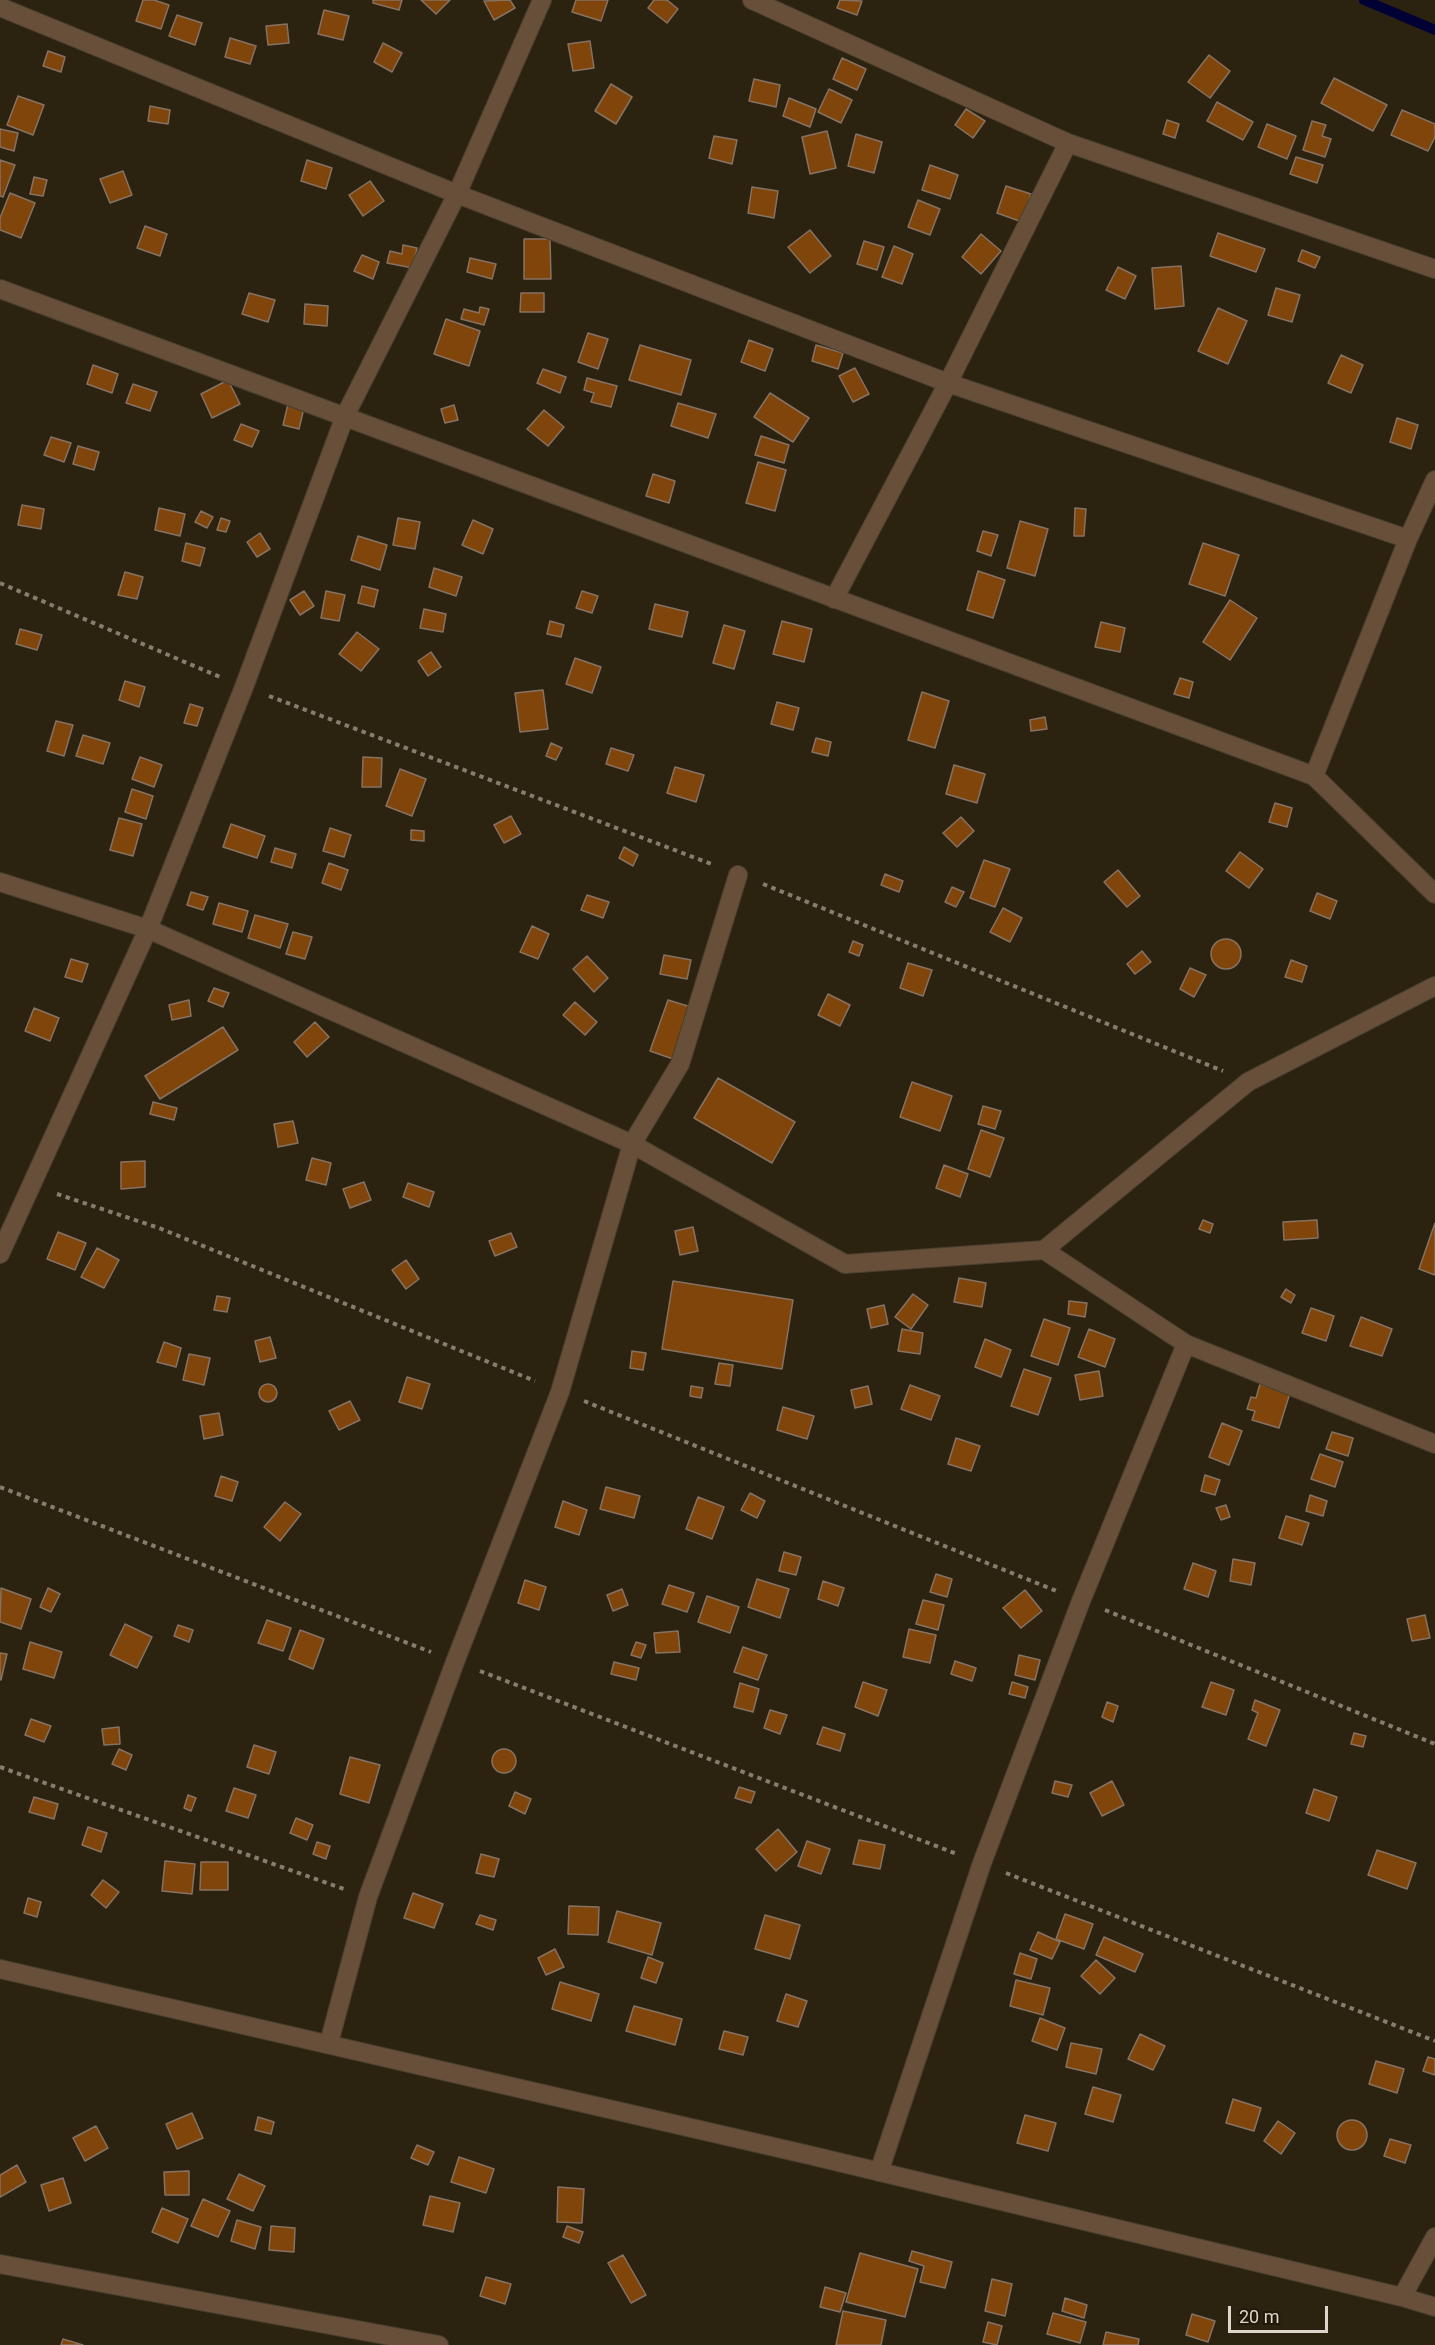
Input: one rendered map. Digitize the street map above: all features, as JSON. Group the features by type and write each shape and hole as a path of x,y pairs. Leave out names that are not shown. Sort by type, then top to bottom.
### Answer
{"street":[{"path":"0,1254 148,929 244,687 345,416 457,194 542,0"},
{"path":"752,0 1068,143 1435,269"},
{"path":"0,7 457,194 948,383 1408,539"},
{"path":"834,599 948,383 1068,143"},
{"path":"0,289 1314,776 1435,894"},
{"path":"1314,776 1408,539 1435,480"},
{"path":"329,2043 368,1897 455,1662 560,1392 632,1144 680,1064 738,875"},
{"path":"0,882 148,929 632,1144 845,1264 1044,1250 1248,1082 1435,986"},
{"path":"1044,1250 1186,1344 1435,1444"},
{"path":"879,2172 982,1863 1081,1601 1186,1344"},
{"path":"0,1969 329,2043 879,2172 1402,2297 1435,2307"},
{"path":"1402,2297 1435,2237"},
{"path":"0,2264 439,2345"}],"path":[{"path":"0,583 244,687 738,875 1248,1082"},
{"path":"30,1185 159,1228 1435,1744"},
{"path":"0,1487 982,1863 1435,2041"},
{"path":"0,1767 368,1897"}],"building":[{"path":"143,0 154,0 169,5 161,29 136,21"},
{"path":"373,0 402,0 399,10 373,3"},
{"path":"421,0 450,0 436,14"},
{"path":"510,0 515,8 494,20 484,1"},
{"path":"576,0 608,0 601,21 572,12"},
{"path":"654,0 667,0 678,9 667,23 648,8"},
{"path":"840,0 862,1 857,15 837,8"},
{"path":"324,10 349,16 343,40 318,34"},
{"path":"177,15 202,23 195,45 169,36"},
{"path":"287,24 289,43 268,45 266,26"},
{"path":"230,38 256,46 250,64 225,57"},
{"path":"590,41 594,68 573,71 568,44"},
{"path":"383,43 402,53 392,72 374,62"},
{"path":"48,51 65,57 61,72 43,66"},
{"path":"1209,55 1230,71 1210,98 1188,82"},
{"path":"842,58 866,69 857,90 833,79"},
{"path":"1334,78 1387,105 1373,131 1321,103"},
{"path":"754,79 780,85 776,107 749,101"},
{"path":"611,84 632,97 616,124 595,111"},
{"path":"829,89 852,100 841,123 818,112"},
{"path":"18,96 44,105 33,135 7,125"},
{"path":"789,98 816,109 810,127 783,116"},
{"path":"1217,102 1253,122 1243,140 1207,121"},
{"path":"150,106 170,110 168,124 148,121"},
{"path":"966,109 985,121 973,138 955,125"},
{"path":"1402,110 1435,124 1435,137 1428,151 1391,135"},
{"path":"1167,120 1179,124 1175,138 1163,134"},
{"path":"1312,121 1326,125 1322,136 1331,139 1325,157 1303,150"},
{"path":"1267,124 1296,136 1287,159 1258,147"},
{"path":"0,129 18,133 14,151 0,147"},
{"path":"827,131 836,168 810,174 802,137"},
{"path":"856,134 882,142 874,173 848,166"},
{"path":"714,136 737,140 732,164 709,158"},
{"path":"1296,157 1323,165 1317,183 1290,174"},
{"path":"0,160 15,165 3,197 0,196"},
{"path":"307,160 332,168 326,189 301,181"},
{"path":"930,165 958,175 950,199 922,190"},
{"path":"123,171 132,195 110,203 100,179"},
{"path":"34,177 47,180 43,196 30,194"},
{"path":"370,181 384,201 363,216 349,195"},
{"path":"1006,186 1031,194 1022,222 997,213"},
{"path":"752,187 778,191 774,218 748,213"},
{"path":"10,193 35,203 21,238 0,230 0,218"},
{"path":"918,200 940,209 930,235 908,227"},
{"path":"145,226 167,234 160,256 137,248"},
{"path":"810,230 831,256 810,273 788,247"},
{"path":"1218,233 1265,249 1256,272 1210,256"},
{"path":"981,234 1001,251 981,274 962,257"},
{"path":"524,239 550,239 551,279 524,279"},
{"path":"864,241 884,247 877,270 857,264"},
{"path":"403,245 417,248 413,268 387,263 390,251 402,254"},
{"path":"894,246 913,254 902,284 882,277"},
{"path":"1302,250 1320,257 1315,268 1298,261"},
{"path":"362,255 379,262 373,279 354,271"},
{"path":"470,258 496,264 492,279 467,272"},
{"path":"1181,266 1184,306 1155,309 1152,268"},
{"path":"1118,267 1136,276 1125,299 1106,290"},
{"path":"1276,288 1300,295 1292,322 1268,315"},
{"path":"249,293 275,300 268,322 242,314"},
{"path":"521,293 544,293 544,312 520,312"},
{"path":"305,304 328,306 327,326 304,324"},
{"path":"480,307 489,309 484,325 461,319 464,309 479,313"},
{"path":"1218,308 1247,321 1228,364 1198,351"},
{"path":"446,319 480,331 469,366 434,354"},
{"path":"588,333 608,339 598,369 578,362"},
{"path":"749,340 773,349 765,371 741,362"},
{"path":"640,345 691,360 681,395 629,380"},
{"path":"816,345 843,353 838,369 812,361"},
{"path":"1341,355 1363,365 1351,393 1328,383"},
{"path":"93,365 118,374 112,393 87,384"},
{"path":"855,368 869,394 853,402 839,376"},
{"path":"543,369 566,377 560,393 537,383"},
{"path":"587,378 617,386 611,407 591,402 594,393 584,390"},
{"path":"228,380 240,404 212,418 201,394"},
{"path":"133,384 157,392 150,411 126,403"},
{"path":"770,393 809,418 793,442 754,417"},
{"path":"678,403 716,414 708,438 671,426"},
{"path":"288,404 304,408 299,429 283,425"},
{"path":"454,405 458,420 445,423 441,409"},
{"path":"544,410 564,427 548,446 527,429"},
{"path":"1397,418 1418,425 1411,449 1390,442"},
{"path":"241,424 259,431 252,447 234,440"},
{"path":"761,436 789,445 784,463 755,455"},
{"path":"51,437 71,443 64,462 44,455"},
{"path":"78,446 99,452 94,470 73,464"},
{"path":"758,462 786,470 775,511 746,503"},
{"path":"653,474 675,481 669,503 646,496"},
{"path":"22,505 44,509 41,529 18,525"},
{"path":"159,508 185,514 180,536 155,530"},
{"path":"1075,508 1086,509 1084,536 1074,536"},
{"path":"201,511 213,517 207,528 195,522"},
{"path":"221,518 230,521 226,532 217,530"},
{"path":"398,518 420,522 415,549 393,545"},
{"path":"473,520 493,529 483,554 462,545"},
{"path":"1020,521 1048,529 1035,576 1007,568"},
{"path":"983,531 998,535 991,556 977,551"},
{"path":"260,533 270,549 257,557 247,542"},
{"path":"358,536 387,545 380,570 351,560"},
{"path":"186,543 205,548 200,566 182,561"},
{"path":"1203,543 1239,555 1225,596 1189,584"},
{"path":"434,568 462,577 456,596 429,587"},
{"path":"978,571 1005,580 993,618 967,610"},
{"path":"125,572 143,577 137,599 118,595"},
{"path":"362,586 378,590 374,607 358,603"},
{"path":"304,591 314,606 300,615 290,600"},
{"path":"326,591 345,595 339,621 321,618"},
{"path":"582,591 598,596 592,613 576,608"},
{"path":"1230,600 1257,618 1230,660 1203,642"},
{"path":"655,604 688,612 682,637 649,629"},
{"path":"424,609 446,614 443,632 420,628"},
{"path":"550,621 564,625 561,637 547,634"},
{"path":"782,621 812,629 804,662 773,654"},
{"path":"1101,622 1125,628 1120,652 1095,647"},
{"path":"724,625 745,631 734,669 713,663"},
{"path":"20,629 42,635 37,650 16,644"},
{"path":"357,632 379,649 361,671 339,654"},
{"path":"431,652 441,667 428,676 418,661"},
{"path":"575,658 601,667 592,693 566,684"},
{"path":"1180,678 1193,682 1189,698 1174,694"},
{"path":"125,681 145,687 139,707 119,700"},
{"path":"543,690 548,729 520,732 515,693"},
{"path":"922,692 949,701 935,748 908,740"},
{"path":"777,702 799,708 793,730 771,724"},
{"path":"190,704 203,708 197,726 184,723"},
{"path":"1045,717 1047,729 1031,731 1030,720"},
{"path":"56,721 73,725 64,756 47,751"},
{"path":"83,735 110,743 103,764 76,756"},
{"path":"816,738 831,742 828,756 812,752"},
{"path":"551,743 562,748 556,760 546,756"},
{"path":"611,748 634,755 628,771 606,764"},
{"path":"140,757 162,765 154,787 132,779"},
{"path":"363,757 382,758 381,787 362,787"},
{"path":"954,765 985,774 977,803 946,794"},
{"path":"675,767 704,775 696,802 667,793"},
{"path":"400,769 426,779 412,816 386,806"},
{"path":"132,789 153,796 146,819 125,812"},
{"path":"1275,803 1292,808 1287,827 1269,822"},
{"path":"511,816 521,834 504,843 494,825"},
{"path":"961,817 974,831 957,847 943,833"},
{"path":"119,818 142,824 133,856 110,850"},
{"path":"231,824 265,836 257,858 223,847"},
{"path":"330,828 351,835 344,857 323,851"},
{"path":"411,830 424,831 424,841 411,840"},
{"path":"624,847 638,855 633,866 619,858"},
{"path":"275,848 296,854 292,868 271,862"},
{"path":"1240,852 1263,869 1249,888 1226,871"},
{"path":"984,860 1010,869 995,907 970,898"},
{"path":"329,863 348,870 341,890 322,883"},
{"path":"1118,870 1140,896 1127,907 1104,882"},
{"path":"885,874 903,881 899,892 881,885"},
{"path":"952,887 964,892 956,907 945,902"},
{"path":"191,892 208,897 203,910 187,905"},
{"path":"1317,893 1337,901 1330,919 1310,911"},
{"path":"587,895 609,902 603,918 581,910"},
{"path":"219,903 248,911 242,932 213,924"},
{"path":"1003,908 1022,918 1010,942 990,932"},
{"path":"255,915 288,924 280,948 248,938"},
{"path":"532,926 549,934 538,959 520,952"},
{"path":"293,932 312,937 305,959 286,954"},
{"path":"1226,939 1237,943 1241,954 1237,965 1226,969 1215,965 1211,954 1215,943"},
{"path":"853,941 863,945 859,956 849,952"},
{"path":"1142,951 1151,962 1135,974 1127,964"},
{"path":"664,955 691,960 687,979 660,974"},
{"path":"587,956 608,978 594,992 573,969"},
{"path":"71,959 88,964 82,982 65,977"},
{"path":"1291,960 1307,966 1302,982 1285,977"},
{"path":"908,963 932,970 923,996 900,988"},
{"path":"1190,968 1206,975 1194,997 1180,989"},
{"path":"214,988 229,993 223,1007 208,1001"},
{"path":"828,994 850,1005 840,1026 818,1015"},
{"path":"189,1000 191,1016 172,1020 169,1005"},
{"path":"668,1000 691,1007 673,1059 650,1051"},
{"path":"575,1002 597,1022 585,1035 563,1015"},
{"path":"34,1008 59,1018 50,1041 25,1031"},
{"path":"315,1022 329,1037 307,1057 294,1042"},
{"path":"223,1027 238,1050 160,1099 145,1076"},
{"path":"718,1078 795,1122 772,1163 694,1118"},
{"path":"912,1082 952,1096 940,1131 900,1117"},
{"path":"153,1102 177,1108 174,1120 150,1114"},
{"path":"983,1106 1001,1111 995,1129 978,1124"},
{"path":"293,1121 298,1143 278,1147 274,1124"},
{"path":"981,1130 1004,1138 990,1177 968,1169"},
{"path":"312,1158 331,1163 326,1185 306,1180"},
{"path":"145,1161 145,1187 121,1189 121,1162"},
{"path":"944,1165 968,1174 960,1197 936,1188"},
{"path":"364,1182 371,1200 350,1208 343,1189"},
{"path":"408,1183 434,1192 429,1207 403,1197"},
{"path":"1203,1220 1213,1224 1210,1233 1199,1229"},
{"path":"1317,1220 1318,1238 1284,1240 1283,1222"},
{"path":"1435,1223 1435,1275 1419,1269"},
{"path":"693,1227 698,1251 680,1255 675,1231"},
{"path":"58,1232 86,1243 75,1270 47,1259"},
{"path":"511,1233 517,1247 495,1256 489,1241"},
{"path":"97,1248 119,1260 104,1288 81,1277"},
{"path":"406,1260 419,1279 406,1289 392,1270"},
{"path":"959,1278 986,1283 982,1307 954,1302"},
{"path":"673,1281 793,1300 782,1369 662,1349"},
{"path":"1286,1289 1295,1295 1291,1303 1281,1297"},
{"path":"913,1294 928,1305 911,1329 895,1317"},
{"path":"217,1296 230,1298 227,1312 214,1310"},
{"path":"1069,1301 1087,1303 1085,1317 1068,1314"},
{"path":"884,1305 888,1324 871,1328 867,1309"},
{"path":"1311,1308 1334,1316 1326,1341 1302,1333"},
{"path":"1361,1317 1392,1329 1382,1356 1350,1346"},
{"path":"1044,1319 1070,1328 1058,1365 1031,1356"},
{"path":"902,1329 923,1333 920,1354 898,1351"},
{"path":"1089,1329 1115,1339 1105,1367 1078,1357"},
{"path":"270,1337 276,1358 260,1362 255,1341"},
{"path":"985,1339 1011,1350 1001,1377 975,1367"},
{"path":"164,1342 181,1348 176,1367 157,1362"},
{"path":"632,1351 646,1353 643,1370 630,1368"},
{"path":"189,1354 210,1358 204,1385 183,1380"},
{"path":"719,1363 733,1365 730,1386 715,1384"},
{"path":"1024,1369 1051,1378 1038,1415 1011,1406"},
{"path":"1099,1371 1103,1396 1080,1400 1075,1375"},
{"path":"407,1377 430,1384 422,1409 399,1402"},
{"path":"268,1384 274,1387 277,1393 274,1399 268,1402 262,1399 259,1393 262,1387"},
{"path":"1260,1384 1290,1393 1279,1428 1252,1420 1255,1411 1247,1409 1251,1397 1256,1398"},
{"path":"910,1385 940,1396 931,1420 901,1409"},
{"path":"691,1386 703,1388 701,1398 690,1396"},
{"path":"868,1386 872,1404 855,1408 851,1390"},
{"path":"350,1401 360,1420 339,1430 329,1411"},
{"path":"783,1407 814,1416 807,1439 777,1430"},
{"path":"219,1413 223,1435 204,1439 200,1416"},
{"path":"1222,1423 1242,1431 1229,1465 1209,1457"},
{"path":"1332,1432 1353,1438 1348,1456 1326,1449"},
{"path":"956,1438 980,1446 971,1471 948,1464"},
{"path":"1320,1454 1343,1462 1335,1487 1311,1479"},
{"path":"1205,1475 1220,1480 1215,1495 1201,1491"},
{"path":"221,1476 238,1482 232,1501 215,1496"},
{"path":"606,1487 640,1496 634,1518 600,1509"},
{"path":"750,1493 765,1501 757,1518 741,1510"},
{"path":"1310,1495 1327,1501 1323,1516 1306,1511"},
{"path":"698,1497 724,1507 712,1539 686,1529"},
{"path":"563,1501 587,1510 579,1535 555,1527"},
{"path":"285,1502 301,1514 280,1541 264,1527"},
{"path":"1226,1505 1230,1517 1221,1520 1216,1508"},
{"path":"1286,1516 1309,1523 1302,1545 1279,1538"},
{"path":"784,1552 801,1557 796,1575 779,1571"},
{"path":"1233,1559 1255,1563 1251,1585 1230,1581"},
{"path":"1193,1563 1216,1571 1208,1597 1184,1589"},
{"path":"936,1574 952,1579 947,1597 930,1592"},
{"path":"757,1579 789,1589 780,1618 748,1607"},
{"path":"525,1580 546,1587 539,1610 518,1603"},
{"path":"823,1581 844,1588 838,1606 818,1599"},
{"path":"669,1585 694,1593 687,1612 662,1604"},
{"path":"1,1588 31,1599 21,1629 0,1622"},
{"path":"48,1588 60,1594 51,1612 40,1607"},
{"path":"622,1589 628,1605 613,1611 607,1595"},
{"path":"1025,1590 1042,1611 1021,1628 1003,1608"},
{"path":"707,1596 739,1607 730,1633 698,1622"},
{"path":"923,1600 944,1605 938,1630 916,1624"},
{"path":"1425,1615 1430,1638 1412,1641 1407,1619"},
{"path":"267,1620 291,1628 283,1651 258,1643"},
{"path":"125,1624 152,1637 137,1668 110,1655"},
{"path":"178,1625 193,1630 189,1642 174,1636"},
{"path":"909,1629 936,1635 930,1663 903,1657"},
{"path":"300,1630 324,1639 313,1669 289,1659"},
{"path":"678,1631 680,1652 656,1653 654,1633"},
{"path":"30,1642 62,1652 54,1678 23,1669"},
{"path":"636,1642 646,1645 641,1658 631,1655"},
{"path":"743,1647 767,1655 758,1680 734,1672"},
{"path":"0,1653 7,1654 1,1680 0,1679"},
{"path":"1019,1655 1040,1660 1035,1680 1015,1675"},
{"path":"955,1661 976,1668 972,1681 951,1674"},
{"path":"614,1662 639,1668 636,1680 611,1674"},
{"path":"863,1682 887,1690 878,1716 855,1707"},
{"path":"1012,1682 1028,1687 1025,1698 1009,1694"},
{"path":"1211,1682 1234,1690 1226,1715 1202,1707"},
{"path":"740,1683 759,1689 753,1712 734,1707"},
{"path":"1255,1700 1280,1710 1266,1746 1248,1739 1258,1713 1252,1710"},
{"path":"1107,1702 1118,1706 1113,1722 1102,1717"},
{"path":"770,1710 787,1715 780,1734 764,1728"},
{"path":"31,1719 51,1726 44,1742 25,1735"},
{"path":"119,1727 120,1744 104,1745 102,1729"},
{"path":"823,1727 845,1734 840,1751 817,1744"},
{"path":"1354,1733 1366,1736 1363,1747 1351,1744"},
{"path":"254,1745 276,1752 269,1774 247,1767"},
{"path":"119,1749 132,1755 126,1770 112,1764"},
{"path":"504,1749 513,1752 516,1761 513,1770 504,1773 495,1770 492,1761 495,1752"},
{"path":"350,1757 380,1765 369,1803 340,1794"},
{"path":"1055,1781 1072,1785 1068,1797 1052,1793"},
{"path":"1112,1781 1124,1805 1102,1816 1090,1793"},
{"path":"739,1787 755,1792 751,1803 735,1798"},
{"path":"234,1788 256,1795 248,1818 226,1811"},
{"path":"1314,1789 1337,1797 1329,1821 1306,1813"},
{"path":"515,1792 531,1799 525,1814 509,1806"},
{"path":"188,1795 196,1798 191,1811 184,1808"},
{"path":"34,1797 58,1804 54,1819 29,1812"},
{"path":"296,1818 313,1825 307,1840 290,1833"},
{"path":"88,1827 107,1833 101,1852 82,1845"},
{"path":"778,1829 797,1852 776,1871 756,1849"},
{"path":"859,1840 885,1845 880,1869 853,1864"},
{"path":"807,1841 830,1849 821,1874 798,1866"},
{"path":"317,1842 330,1846 326,1859 313,1854"},
{"path":"1377,1850 1416,1863 1407,1889 1368,1875"},
{"path":"481,1854 499,1859 494,1877 476,1873"},
{"path":"165,1861 195,1864 192,1894 162,1891"},
{"path":"201,1862 228,1862 228,1890 200,1890"},
{"path":"103,1880 119,1892 106,1908 91,1895"},
{"path":"413,1893 443,1904 434,1928 404,1918"},
{"path":"28,1898 41,1902 37,1917 24,1913"},
{"path":"569,1906 599,1907 598,1935 568,1934"},
{"path":"617,1911 661,1923 652,1955 608,1942"},
{"path":"1065,1914 1093,1924 1084,1949 1056,1939"},
{"path":"480,1915 496,1920 493,1930 476,1924"},
{"path":"765,1915 800,1925 790,1959 755,1949"},
{"path":"1038,1932 1060,1942 1052,1959 1030,1950"},
{"path":"1104,1937 1143,1954 1135,1972 1096,1955"},
{"path":"555,1949 564,1967 546,1975 538,1958"},
{"path":"1020,1953 1037,1959 1031,1979 1014,1974"},
{"path":"648,1957 663,1963 656,1983 641,1978"},
{"path":"1096,1960 1115,1978 1100,1994 1081,1976"},
{"path":"1016,1980 1050,1988 1043,2015 1010,2006"},
{"path":"560,1982 599,1994 591,2021 552,2009"},
{"path":"786,1994 807,2001 798,2027 777,2021"},
{"path":"634,2006 682,2019 675,2045 626,2031"},
{"path":"1040,2018 1065,2028 1057,2050 1032,2041"},
{"path":"724,2031 748,2037 743,2055 719,2049"},
{"path":"1140,2034 1165,2046 1153,2070 1128,2059"},
{"path":"1071,2043 1102,2049 1096,2074 1066,2067"},
{"path":"1428,2057 1435,2059 1435,2075 1423,2071"},
{"path":"1376,2061 1404,2069 1397,2093 1369,2084"},
{"path":"1093,2087 1121,2095 1113,2122 1085,2114"},
{"path":"1233,2099 1261,2108 1254,2131 1226,2123"},
{"path":"192,2113 203,2138 177,2149 166,2124"},
{"path":"1025,2115 1056,2123 1048,2151 1017,2143"},
{"path":"258,2117 274,2122 271,2134 255,2130"},
{"path":"1352,2120 1363,2124 1367,2135 1363,2146 1352,2150 1341,2146 1337,2135 1341,2124"},
{"path":"1278,2121 1295,2133 1281,2154 1264,2141"},
{"path":"96,2126 108,2148 85,2161 73,2138"},
{"path":"1390,2139 1411,2145 1405,2163 1384,2156"},
{"path":"417,2145 434,2152 428,2165 411,2158"},
{"path":"459,2157 494,2169 486,2193 451,2182"},
{"path":"17,2165 26,2182 0,2197 0,2175"},
{"path":"189,2171 189,2195 165,2195 164,2172"},
{"path":"239,2174 265,2186 253,2211 227,2199"},
{"path":"63,2178 71,2203 49,2211 41,2185"},
{"path":"558,2187 584,2189 582,2223 557,2222"},
{"path":"430,2196 460,2203 453,2232 423,2225"},
{"path":"203,2199 230,2211 218,2237 191,2226"},
{"path":"162,2208 188,2219 178,2243 152,2232"},
{"path":"237,2220 261,2227 255,2249 231,2241"},
{"path":"271,2226 295,2228 294,2252 269,2250"},
{"path":"567,2226 583,2232 579,2243 563,2237"},
{"path":"912,2251 952,2262 945,2288 920,2282 924,2266 909,2261"},
{"path":"860,2253 918,2269 905,2317 846,2302"},
{"path":"623,2255 646,2295 631,2303 608,2263"},
{"path":"486,2277 511,2284 505,2304 480,2296"},
{"path":"992,2279 1012,2284 1005,2316 985,2311"},
{"path":"825,2287 846,2293 840,2312 820,2307"},
{"path":"1065,2298 1087,2305 1084,2318 1062,2311"},
{"path":"843,2311 886,2320 881,2345 836,2345"},
{"path":"1053,2313 1086,2322 1080,2343 1047,2334"},
{"path":"1192,2314 1215,2321 1208,2342 1186,2335"},
{"path":"988,2322 1002,2326 997,2345 983,2342"},
{"path":"1106,2332 1139,2339 1138,2345 1103,2345"},
{"path":"63,2339 83,2345 61,2345"}],"waterway":[{"path":"1364,0 1435,30"}]}
